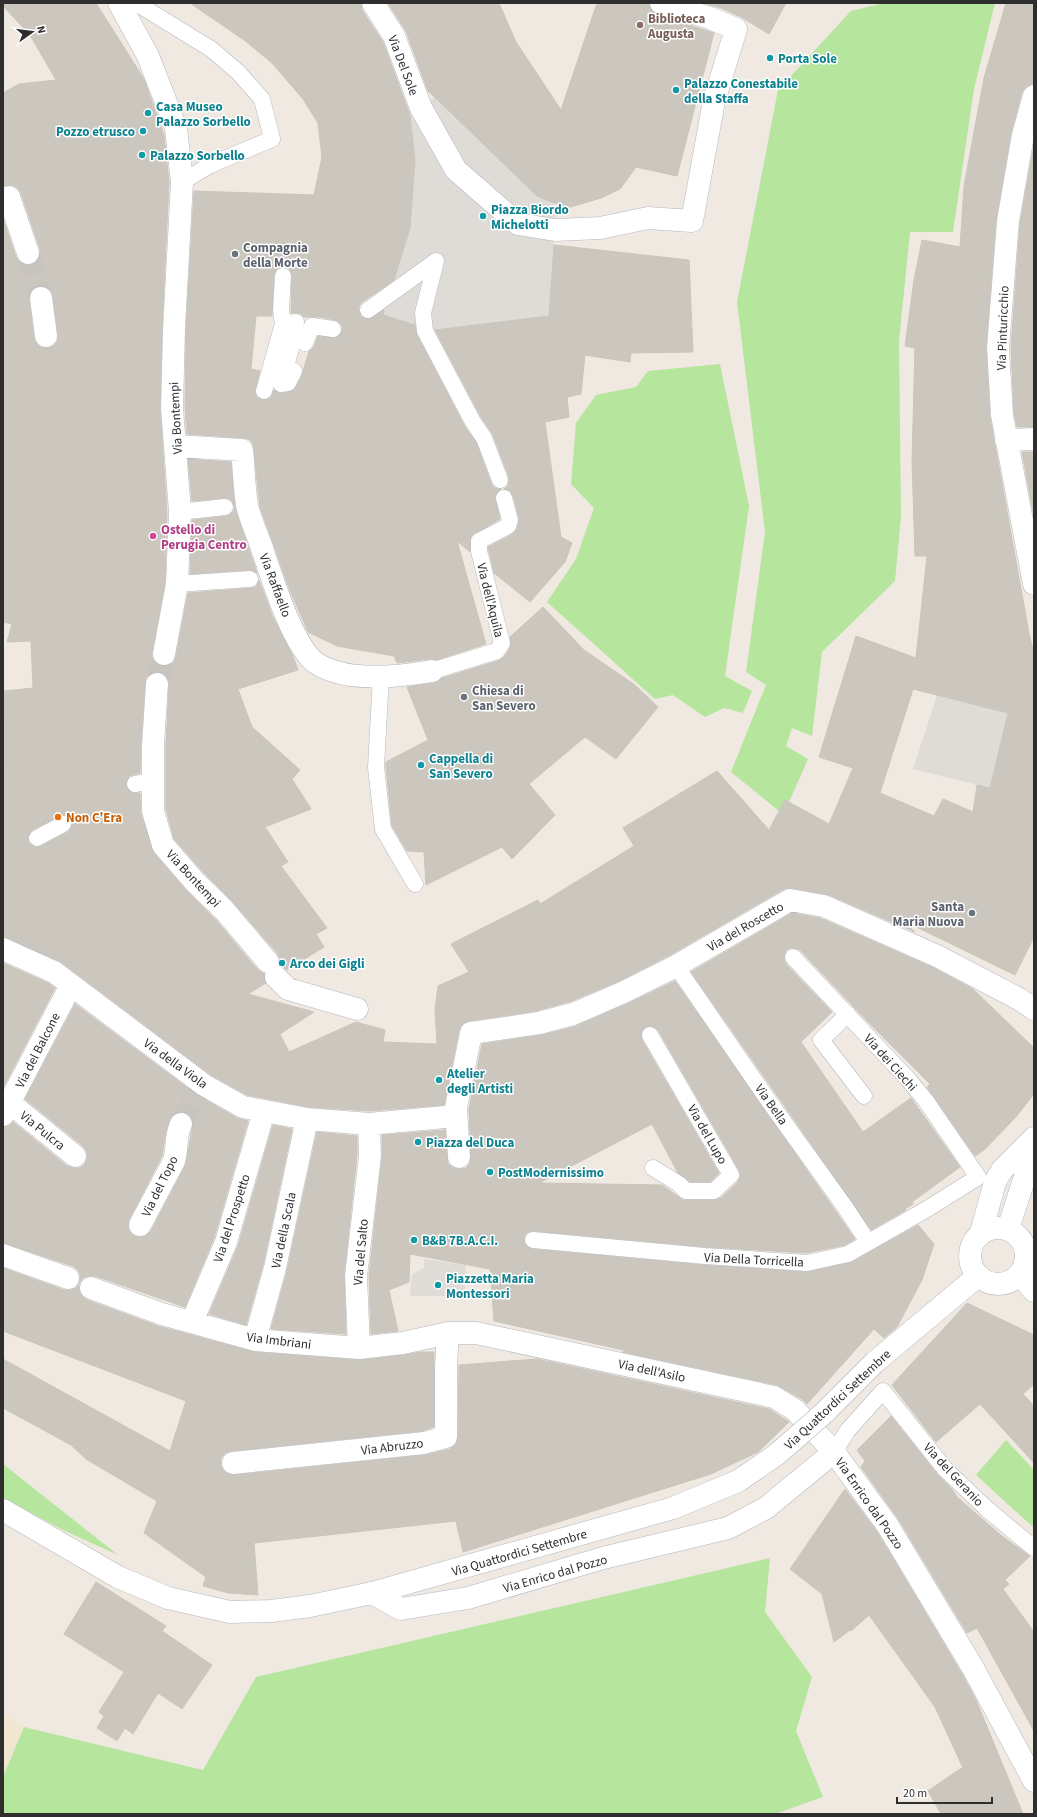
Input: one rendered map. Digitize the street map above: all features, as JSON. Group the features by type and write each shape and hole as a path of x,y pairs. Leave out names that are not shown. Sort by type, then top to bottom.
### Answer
{"street":[{"name":"Via Bontempi","path":"119,3 148,56 176,128 182,182 173,337 172,408 180,512 177,584 164,654"},
{"name":"Via Del Sole","path":"373,3 394,36 420,108 456,170 518,224 555,230 600,228 648,218 692,221 714,101 736,29 710,18 661,3"},
{"name":"Via Pinturicchio","path":"1034,96 1023,135 1008,229 998,348 1002,415 1034,584"},
{"path":"9,197 28,253"},
{"path":"41,298 46,336"},
{"path":"1006,440 1034,439"},
{"name":"Via Raffaello","path":"176,446 242,450 247,505 282,606 302,646 315,662 333,672 381,678 432,671"},
{"name":"Via Bontempi","path":"157,684 153,745 144,783 163,845 195,882 224,910 288,989 357,1009"},
{"name":"Via del Roscetto","path":"456,1116 472,1033 539,1023 627,997 676,966 763,923 790,900 824,906 937,956 1019,999 1034,1010"},
{"name":"Via della Viola","path":"3,949 54,972 202,1089 243,1107 307,1119 369,1124"},
{"name":"Via del Balcone","path":"6,1109 72,985"},
{"name":"Via Pulcra","path":"6,1109 75,1156"},
{"name":"Via del Prospetto","path":"192,1322 226,1242 264,1111"},
{"path":"369,1124 456,1116 459,1157"},
{"name":"Via della Scala","path":"255,1340 275,1268 307,1119"},
{"name":"Via del Topo","path":"140,1225 174,1161 177,1149 177,1131 181,1124"},
{"name":"Via del Salto","path":"359,1348 356,1276 370,1156 369,1124"},
{"path":"981,1233 986,1179 1002,1170 1034,1138"},
{"path":"1008,1229 1022,1190 1034,1149"},
{"path":"990,1229 1008,1229 1017,1235 1030,1252 1019,1274 1012,1280 999,1284 985,1281 978,1276 972,1268 970,1258 974,1240 981,1233 990,1229"},
{"path":"3,1255 68,1278"},
{"path":"1019,1274 1034,1291"},
{"name":"Via Quattordici Settembre","path":"3,1510 118,1577 168,1598 230,1612 271,1611 310,1606 372,1593 673,1508 738,1481 776,1455 799,1436 874,1362 978,1276"},
{"name":"Via Imbriani","path":"91,1288 162,1314 255,1340 359,1348 403,1343 448,1333"},
{"name":"Via dell'Asilo","path":"448,1333 476,1333 774,1397 794,1410 834,1452"},
{"name":"Via Abruzzo","path":"232,1468 424,1443 446,1437 446,1366 448,1333"},
{"name":"Via Enrico dal Pozzo","path":"372,1593 401,1609 468,1598 603,1558 728,1528 766,1508 834,1452 888,1526 973,1668 1034,1781"}],"lane":[{"path":"136,3 211,49 238,72 262,99 272,139 210,165 182,182"},
{"path":"368,310 436,261 422,314 425,331 473,422 484,438 500,480"},
{"path":"264,391 283,324 281,310 283,276"},
{"path":"283,324 296,322 292,345 281,384 288,383 294,371"},
{"path":"305,343 312,326 333,329"},
{"name":"Via dell'Aquila","path":"432,671 497,651 502,643 479,551 479,541 508,526 510,520 504,498"},
{"path":"180,512 225,507"},
{"path":"177,584 250,579"},
{"path":"381,678 376,767 383,829 416,884"},
{"path":"37,838 63,824"},
{"name":"Via dei Ciechi","path":"793,957 908,1079 986,1179"},
{"name":"Via Bella","path":"676,966 766,1097 846,1206 868,1242"},
{"path":"848,1014 821,1040 864,1096"},
{"name":"Via del Lupo","path":"650,1035 731,1175 714,1191 686,1191 679,1184 653,1168"},
{"path":"986,1179 1022,1190"},
{"name":"Via Della Torricella","path":"533,1240 705,1256 806,1263 848,1254 927,1209 986,1179"},
{"name":"Via del Geranio","path":"834,1452 848,1430 883,1391 946,1469 988,1510 1034,1548"}],"shaded area":[{"name":"Piazza Biordo Michelotti","path":"434,98 537,196 555,203 554,245 549,316 430,331 368,310 378,283 392,285 410,228 415,160 410,115"},
{"path":"937,695 1008,713 990,788 913,769"},
{"name":"Piazzetta Maria Montessori","path":"424,1259 466,1265 465,1296 410,1296 412,1274 424,1268"},
{"path":"3,1713 24,1727 3,1777"}],"green space":[{"path":"884,3 995,3 974,89 953,232 910,232 899,341 901,517 895,581 822,652 812,736 792,728 786,746 808,759 789,802 785,800 779,811 731,772 766,685 746,672 765,532 737,302 778,90 851,11"},
{"path":"720,364 749,506 725,676 752,691 743,713 724,708 705,717 673,695 655,699 547,602 576,559 594,508 571,484 576,423 596,395 636,387 648,371"},
{"path":"1006,1440 1034,1470 1034,1528 976,1475"},
{"path":"3,1464 118,1555 63,1530 3,1498"},
{"path":"770,1558 765,1612 812,1677 796,1731 823,1797 775,1814 3,1814 3,1777 24,1727 203,1770 256,1677"}],"building":[{"path":"3,3 96,3 144,79 164,135 169,182 160,408 167,512 165,583 152,658 161,666 168,666 174,662 188,593 251,588 256,587 259,580 272,615 293,656 298,670 238,689 252,727 300,770 292,779 311,809 265,827 288,862 281,866 327,928 316,934 324,947 287,970 280,965 278,954 233,902 204,873 174,839 166,809 166,745 169,684 168,679 164,674 158,672 151,673 146,677 140,773 129,776 126,785 131,793 140,793 141,814 154,853 186,890 215,919 258,970 264,974 266,983 248,994 314,1012 280,1034 289,1052 356,1022 385,1030 383,1042 437,1044 435,1010 438,986 469,972 451,944 538,900 540,904 634,846 623,828 717,771 769,830 785,800 829,824 853,768 819,757 856,636 916,658 927,556 915,556 912,461 915,348 905,346 914,280 922,240 960,247 964,186 984,78 1006,3 1034,3 1034,84 1026,87 1022,92 1011,133 996,220 986,347 990,417 1029,633 1032,646 1034,647 1034,937 1015,975 902,920 915,932 829,895 792,888 784,889 670,955 619,981 569,1002 536,1011 469,1021 463,1024 459,1031 444,1105 369,1111 309,1107 247,1095 211,1075 61,962 3,937 4,691 33,688 31,641 7,642 12,624 3,622 3,218 16,257 20,262 26,265 32,265 38,261 40,249 21,193 17,187 12,185 3,186 3,93 19,84 56,80 30,35 3,6","holes":["39,286 46,287 51,291 53,296 58,340 54,346 48,348 41,347 36,343 34,338 29,294 33,288","913,689 1008,713 990,788 977,785 973,812 943,799 934,816 880,793","63,815 68,816 72,820 72,825 68,832 41,846 36,847 29,843 28,837 32,830"]},
{"path":"190,3 361,3 362,10 383,42 410,115 415,160 410,228 394,280 362,302 359,306 359,311 361,316 369,319 384,310 383,315 415,325 417,335 465,427 476,442 491,483 494,488 501,489 495,496 500,519 471,536 470,552 457,541 486,644 437,660 430,659 397,663 394,656 337,646 308,632 289,588 260,507 253,444 249,439 243,438 187,434 185,408 186,330 194,191 314,195 322,157 318,123 303,99 272,63 244,40","holes":["278,268 289,268 292,276 291,313 299,313 304,317 320,317 335,320 342,325 342,331 336,338 318,336 314,347 309,351 301,378 294,390 282,393 274,390 270,398 262,400 257,397 255,393 260,371 251,369 256,316 272,316 274,275"]},
{"path":"388,3 499,3 516,42 561,110 597,3 649,3 652,11 657,15 714,33 677,176 636,167 620,189 601,198 567,208 537,196 428,91 406,31"},
{"path":"704,3 786,3 769,34 741,17 721,8"},
{"path":"1034,145 1034,427 1017,427 1014,413 1011,348 1020,223"},
{"path":"554,245 689,260 693,352 631,353 630,362 585,355 581,394 567,397 569,417 545,422 561,537 572,543 565,562 530,602 494,573 488,547 513,534 517,529 519,518 513,495 510,491 504,489 508,486 509,477 493,435 481,417 435,330 549,316"},
{"path":"1022,452 1034,452 1034,517"},
{"path":"188,459 231,462 235,508 257,573 249,570 190,574 192,520 226,516 234,511 234,506 232,501 224,498 192,501"},
{"path":"543,607 584,650 635,685 658,707 616,759 585,737 529,784 555,815 512,859 502,847 426,885 424,852 407,851 392,826 386,767 386,762 428,740 407,687 434,683 442,678 500,660 505,656 510,648 510,637"},
{"path":"792,913 820,918 932,967 973,989 1034,1048 1034,1094 1015,1118 984,1150 975,1156 927,1087 930,1084 869,1023 800,950 791,948 786,950 784,959 786,964 832,1012 801,1042 863,1132 911,1098 960,1167 912,1202 913,1204 905,1209 906,1210 871,1230 691,972"},
{"path":"3,963 48,983 55,988 3,1088"},
{"path":"675,981 855,1239 845,1245 806,1253 706,1247 534,1231 525,1235 525,1244 532,1249 704,1265 807,1272 852,1262 918,1225 934,1244 922,1280 897,1327 884,1338 874,1329 807,1404 802,1399 777,1385 622,1352 628,1351 494,1321 490,1269 410,1254 409,1282 389,1290 398,1331 371,1334 369,1276 382,1157 382,1135 445,1130 448,1164 454,1168 466,1168 470,1163 471,1156 469,1109 482,1044 541,1035 576,1026","holes":["650,1026 658,1030 739,1170 740,1175 738,1182 721,1198 714,1200 683,1200 662,1185 539,1183 652,1124 678,1173 690,1182 710,1182 719,1173 642,1040 642,1030"]},
{"path":"75,1004 197,1095 237,1118 248,1121 214,1238 185,1307 95,1276 83,1278 80,1282 78,1270 73,1266 3,1243 3,1127 9,1126 13,1122 67,1166 80,1168 85,1164 87,1158 87,1152 83,1146 25,1099","holes":["186,1112 191,1116 193,1123 186,1164 151,1231 146,1236 134,1236 129,1231 129,1220 162,1156 166,1131 170,1119 174,1114"]},
{"path":"273,1125 292,1129 263,1265 246,1325 209,1314 238,1246"},
{"path":"317,1132 357,1136 357,1155 344,1275 346,1334 271,1329 287,1271"},
{"path":"3,1268 64,1290 76,1288 79,1284 79,1291 87,1300 158,1326 254,1352 358,1360 421,1352 434,1352 434,1427 422,1431 232,1451 225,1453 221,1458 223,1470 228,1474 234,1475 425,1455 450,1449 456,1444 458,1437 459,1365 537,1359 769,1409 789,1422 758,1452 711,1474 463,1552 456,1521 254,1543 258,1595 228,1593 203,1586 206,1577 144,1533 157,1501 86,1459 71,1445 3,1408 3,1359 170,1451 186,1401 3,1331"},
{"path":"967,1303 1034,1335 1034,1384 1023,1394 1034,1406 1034,1463 980,1404 936,1442 892,1385"},
{"path":"891,1416 957,1497 1002,1536 1030,1556 1005,1580 1009,1584 1003,1589 1034,1632 1034,1731 977,1628 967,1633 899,1520 861,1467 865,1461 857,1450"},
{"path":"845,1489 878,1533 962,1674 976,1700 1023,1814 941,1814 928,1791 963,1768 935,1707 869,1615 851,1631 850,1630 834,1642 822,1594 790,1569"},
{"path":"96,1582 166,1626 162,1631 212,1665 182,1709 158,1693 133,1734 125,1728 117,1741 97,1728 104,1716 99,1712 124,1672 64,1634"}],"tunnel":[{"path":"28,253 41,298"},
{"path":"157,684 164,654"},
{"path":"181,1124 199,1092"}],"place":[{"name":"Biblioteca Augusta","path":"640,25"},
{"name":"Porta Sole","path":"770,58"},
{"name":"Palazzo Conestabile della Staffa","path":"676,90"},
{"name":"Casa Museo Palazzo Sorbello","path":"148,113"},
{"name":"Pozzo etrusco","path":"143,131"},
{"name":"Palazzo Sorbello","path":"142,155"},
{"name":"Piazza Biordo Michelotti","path":"483,216"},
{"name":"Compagnia della Morte","path":"235,254"},
{"name":"Ostello di Perugia Centro","path":"153,536"},
{"name":"Chiesa di San Severo","path":"464,697"},
{"name":"Cappella di San Severo","path":"421,765"},
{"name":"Non C'Era","path":"58,817"},
{"name":"Santa Maria Nuova","path":"972,913"},
{"name":"Arco dei Gigli","path":"282,963"},
{"name":"Atelier degli Artisti","path":"439,1080"},
{"name":"Piazza del Duca","path":"418,1142"},
{"name":"PostModernissimo","path":"490,1172"},
{"name":"B&B 7B.A.C.I.","path":"414,1240"},
{"name":"Piazzetta Maria Montessori","path":"438,1285"}]}
